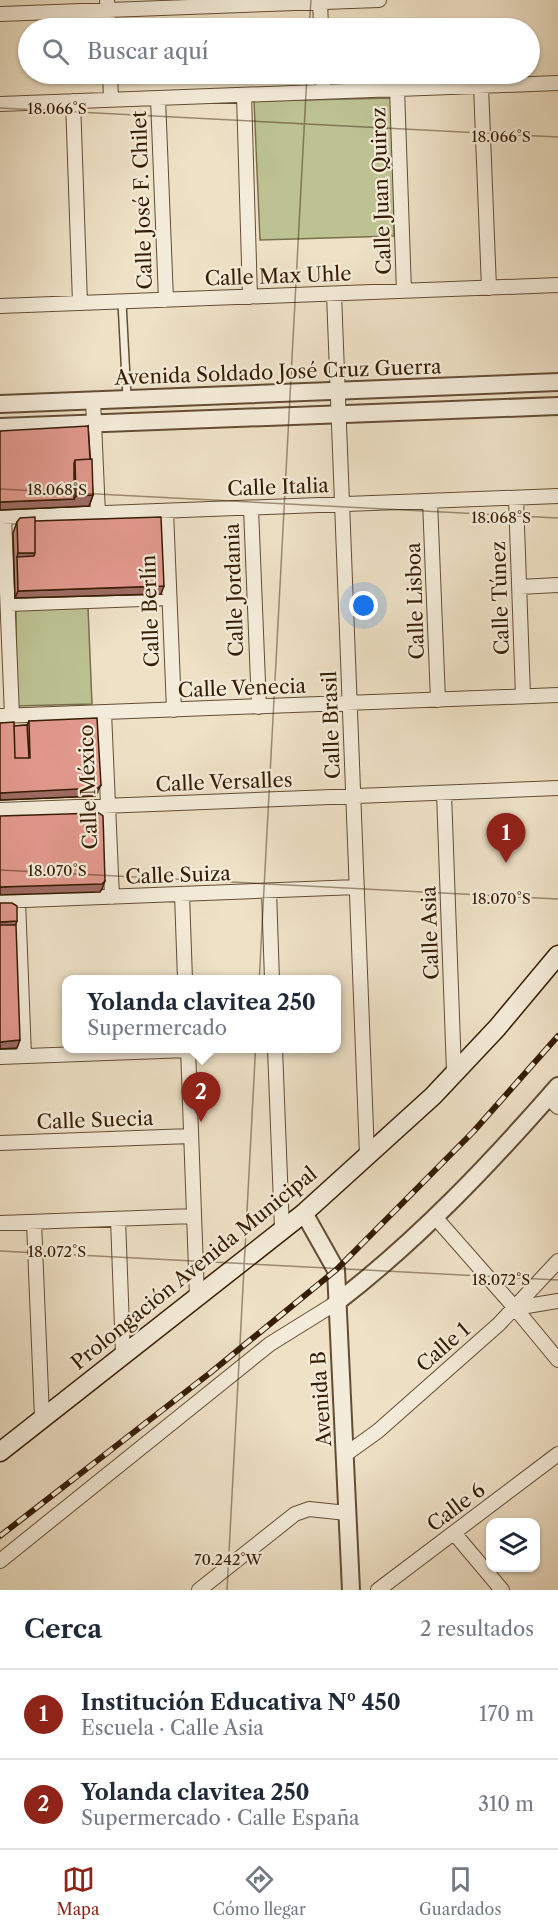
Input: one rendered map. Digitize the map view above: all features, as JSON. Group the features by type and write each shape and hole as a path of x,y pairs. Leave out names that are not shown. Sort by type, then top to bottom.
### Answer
{"main road":[{"name":"Prolongación Avenida Municipal","path":"0,1452 304,1213 408,1119 497,1028 558,955"}],"street":[{"path":"0,14 107,5 379,0"},
{"path":"320,1 321,18"},
{"path":"540,84 558,83"},
{"path":"110,84 111,99"},
{"path":"323,84 323,92"},
{"path":"0,104 532,84"},
{"path":"481,86 489,288"},
{"name":"Calle Juan Quiroz","path":"397,89 404,291"},
{"path":"244,95 250,297"},
{"name":"Calle José F. Chilet","path":"158,98 166,300"},
{"path":"73,101 81,303"},
{"name":"Calle Max Uhle","path":"0,306 558,285"},
{"name":"Calle Brasil","path":"334,294 367,1155"},
{"name":"Avenida Soldado José Cruz Guerra","path":"0,404 558,382"},
{"path":"93,400 98,514"},
{"path":"0,427 558,406"},
{"name":"Calle Italia","path":"2,517 558,496"},
{"name":"Calle Túnez","path":"516,498 523,696"},
{"name":"Calle Lisboa","path":"430,501 438,700"},
{"name":"Calle Jordania","path":"251,508 259,707"},
{"name":"Calle Berlín","path":"166,511 174,710"},
{"path":"2,517 8,604 6,716"},
{"path":"519,587 558,585"},
{"path":"8,604 170,598"},
{"name":"Calle Venecia","path":"6,716 558,695"},
{"name":"Calle México","path":"104,712 112,897"},
{"name":"Calle Versalles","path":"0,810 558,788"},
{"name":"Calle Asia","path":"444,793 454,1072"},
{"name":"Calle Suiza","path":"0,901 357,887"},
{"path":"269,891 272,975"},
{"path":"182,894 185,975"},
{"path":"18,900 24,1056"},
{"path":"0,1057 94,1053"},
{"path":"188,1053 197,1297"},
{"path":"275,1053 282,1230"},
{"path":"0,1561 270,1344 336,1303 364,1282 435,1217 555,1097"},
{"name":"Calle Suecia","path":"0,1143 191,1136"},
{"name":"Avenida B","path":"304,1213 336,1270 351,1590"},
{"path":"0,1223 194,1216"},
{"path":"435,1217 558,1360"},
{"path":"118,1219 123,1354"},
{"path":"34,1222 42,1417"},
{"name":"Calle 1","path":"346,1454 378,1431 499,1324 558,1261"},
{"path":"515,1308 558,1301"},
{"name":"Calle 6","path":"378,1590 558,1454"},
{"path":"199,1590 295,1514 309,1509 347,1513"},
{"path":"454,1533 502,1590"}],"lane":[{"path":"122,302 127,399"}],"green space":[{"path":"393,98 394,236 260,240 254,101"},
{"path":"88,608 92,704 17,706 16,610"}],"building":[{"path":"88,426 90,459 75,460 74,499 0,502 0,431"},
{"path":"92,459 93,495 76,496 75,460"},
{"path":"35,517 35,553 18,553 17,522 20,518"},
{"path":"161,517 164,586 18,591 17,557 34,556 35,521"},
{"path":"97,718 101,785 98,788 0,793 0,723 14,722 15,758 30,758 29,721"},
{"path":"27,725 29,758 15,758 14,726"},
{"path":"99,813 103,816 105,881 102,884 0,887 0,816"},
{"path":"0,903 12,903 17,906 17,921 0,922"},
{"path":"0,925 16,925 20,1040 0,1042"}],"railway":[{"path":"0,1536 210,1373 336,1270 473,1132 558,1036"}],"place":[{"name":"Institución Educativa Nº 450","path":"506,863"},
{"name":"Yolanda clavitea 250","path":"201,1122"}]}
